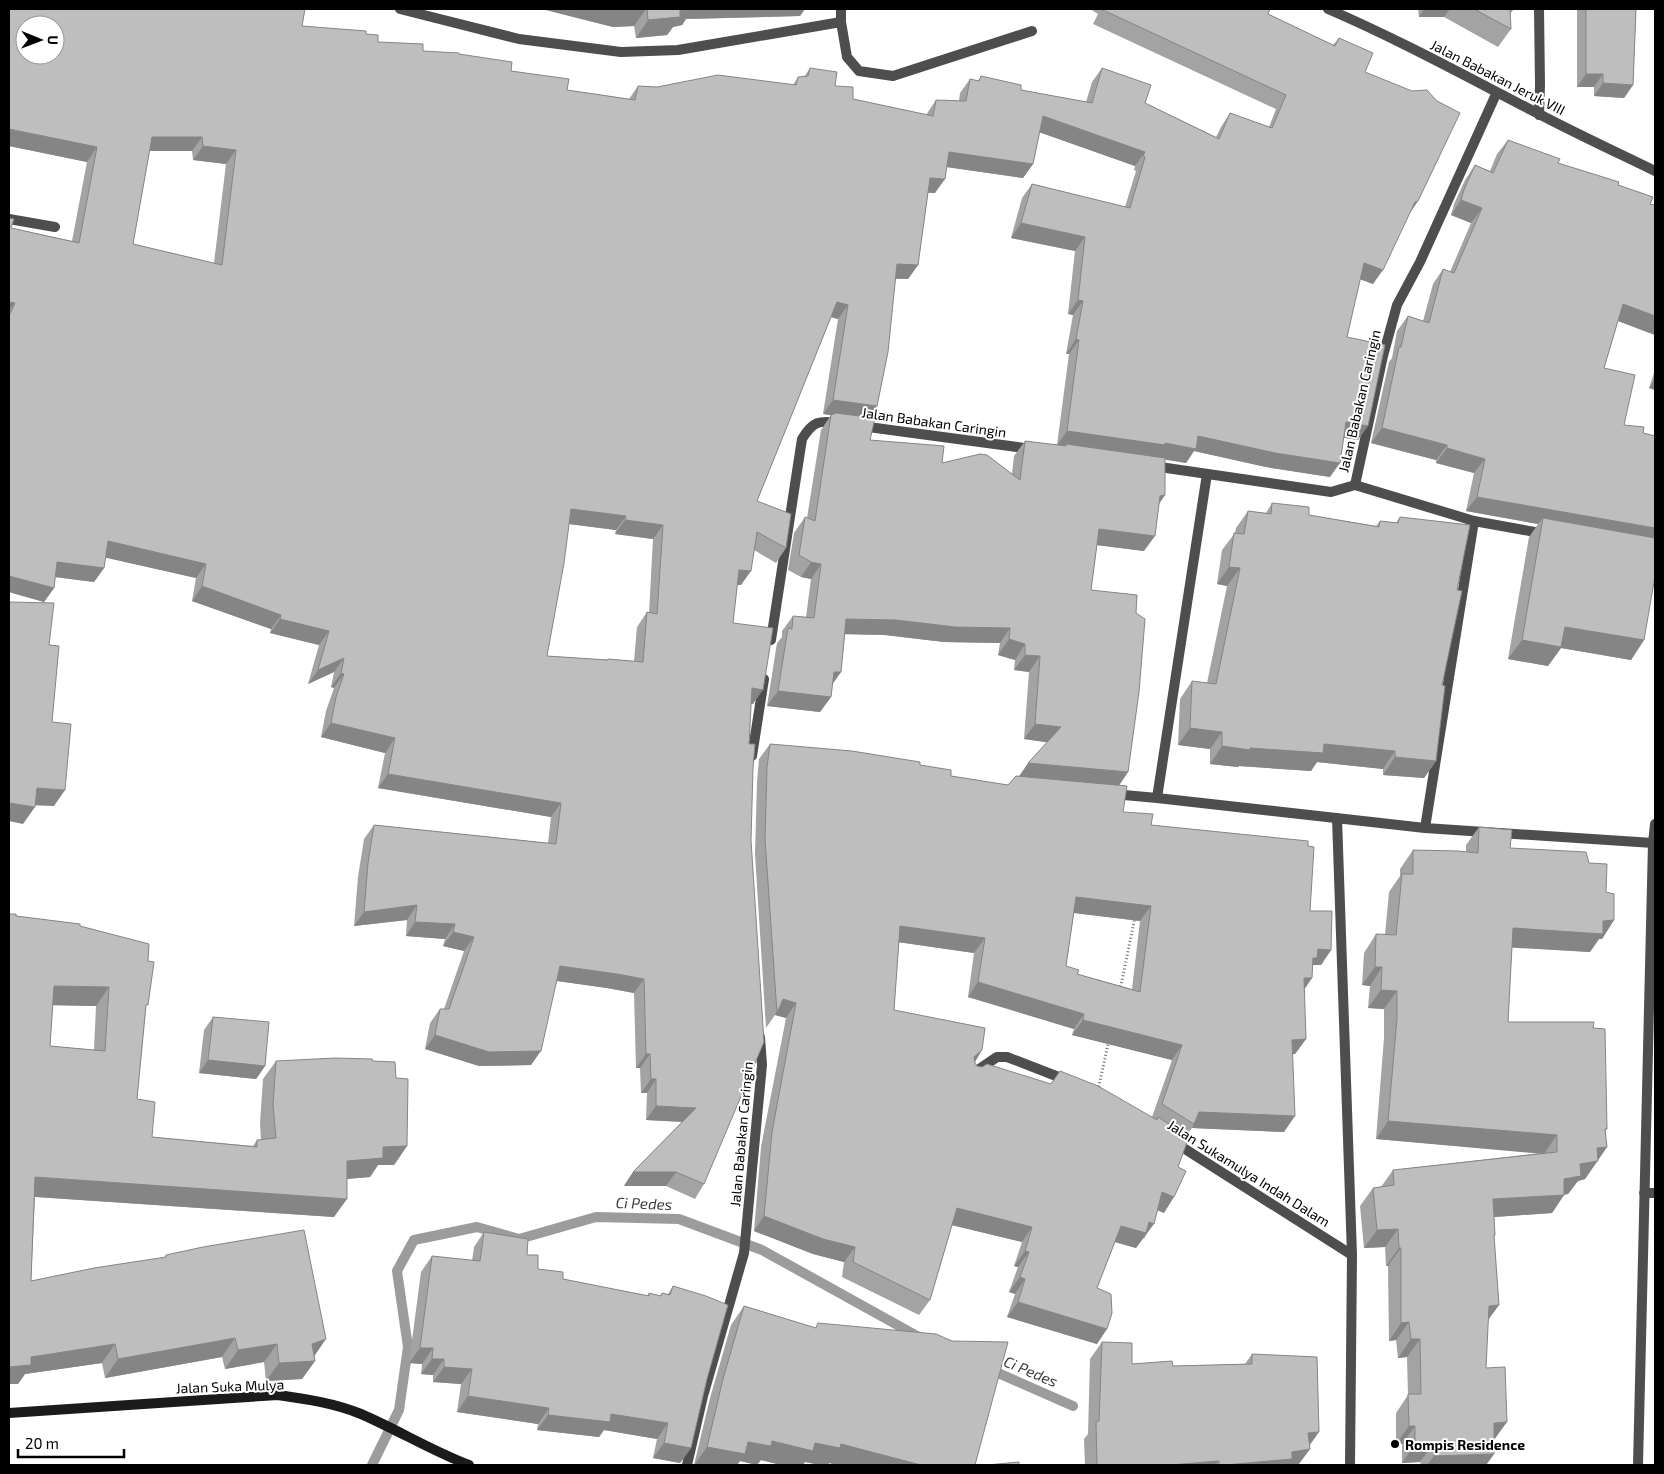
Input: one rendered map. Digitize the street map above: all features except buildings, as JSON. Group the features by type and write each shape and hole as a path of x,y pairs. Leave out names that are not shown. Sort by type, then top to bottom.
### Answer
{"street":[{"path":"400,9 519,39 621,52 678,50 841,22"},
{"path":"841,9 841,22 847,57 859,70 893,76 1032,31"},
{"name":"Jalan Babakan Jeruk VIII","path":"1328,9 1369,27 1539,115 1655,171"},
{"path":"1538,9 1539,115"},
{"name":"Jalan Babakan Caringin","path":"1143,464 1331,492 1355,485 1389,329 1397,305 1420,262 1497,92"},
{"path":"9,219 55,227"},
{"name":"Jalan Babakan Caringin","path":"768,654 802,439 810,427 824,421 1046,451"},
{"path":"1157,798 1207,474"},
{"path":"1355,485 1474,521 1557,536"},
{"path":"1425,828 1474,521"},
{"path":"752,766 758,752 765,673"},
{"path":"1101,793 1425,828 1653,843"},
{"path":"1337,818 1352,1255 1350,1465"},
{"path":"1638,1465 1655,824"},
{"name":"Jalan Babakan Caringin","path":"687,1465 703,1396 744,1253 762,1065 759,1026"},
{"path":"970,1075 997,1057 1007,1057 1098,1093"},
{"name":"Jalan Sukamulya Indah Dalam","path":"1163,1135 1352,1255"},
{"path":"1644,1193 1655,1193"},
{"name":"Jalan Suka Mulya","path":"9,1413 278,1396 320,1402 359,1413 449,1458 469,1465"}],"path":[{"path":"1120,992 1135,916"},
{"path":"1098,1093 1110,1038"}],"waterway":[{"name":"Ci Pedes","path":"372,1465 399,1410 408,1347 397,1271 414,1240 477,1227 519,1239 596,1217 679,1219 762,1250 919,1337"},
{"name":"Ci Pedes","path":"989,1369 1073,1406"}],"place":[{"name":"Rompis Residence","path":"1395,1444"}]}
